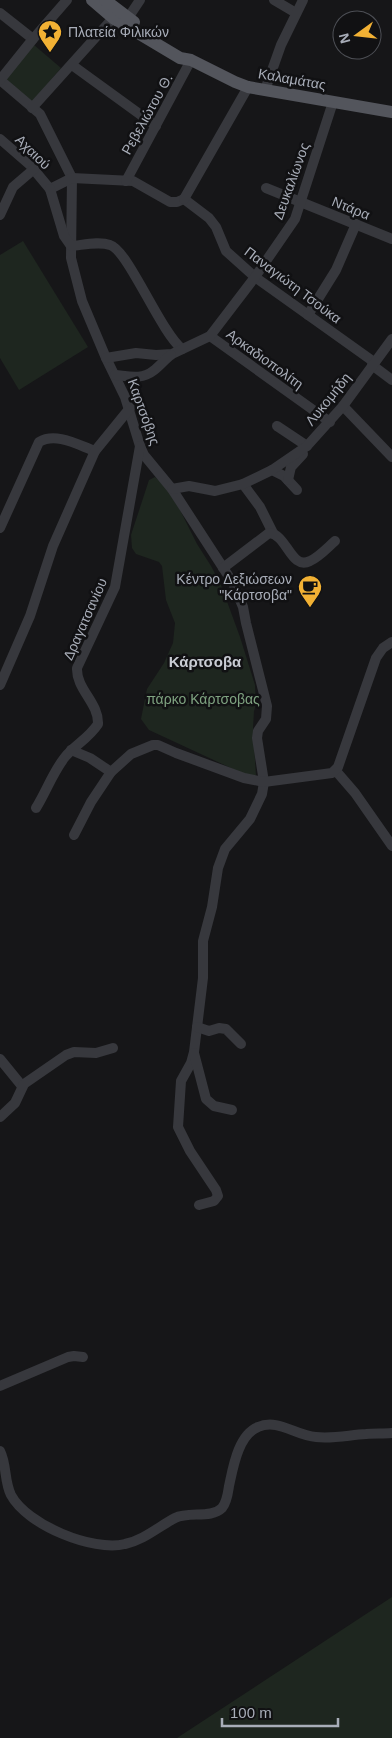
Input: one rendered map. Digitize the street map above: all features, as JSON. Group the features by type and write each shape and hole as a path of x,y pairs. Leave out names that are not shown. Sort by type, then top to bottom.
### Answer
{"main road":[{"name":"Καλαμάτας","path":"92,0 113,18 180,58 191,60 248,87 392,112"},
{"name":"Καλαμάτας","path":"105,0 128,18 184,51 191,60"}],"street":[{"path":"0,80 67,0"},
{"path":"128,18 140,0"},
{"path":"274,0 296,13"},
{"path":"265,90 278,52 303,0"},
{"path":"0,12 33,39"},
{"path":"32,108 113,18"},
{"name":"Ρεβελιώτου Θ.","path":"126,181 191,60"},
{"path":"72,65 156,126"},
{"name":"Καρτσόβης","path":"0,80 40,114 72,178 72,262 82,301 130,408 144,455 172,489 233,582 243,607 267,706 266,719 258,731 257,738 264,782"},
{"path":"72,178 133,182 170,202 184,199 248,87"},
{"name":"Δευκαλίωνος","path":"210,336 255,278 295,219 333,102"},
{"name":"Αχαιού","path":"0,139 34,169 50,189 72,178"},
{"path":"0,215 12,187 34,169"},
{"name":"Ντάρα","path":"266,188 392,239"},
{"path":"50,189 64,236 71,246 107,244 114,246 126,262 168,332 182,349"},
{"name":"Παναγιώτη Τσούκα","path":"184,199 210,218 226,251 255,278 373,363 392,380"},
{"path":"308,315 336,270 356,224"},
{"path":"115,375 137,377 148,375 172,354 210,336"},
{"name":"Αρκαδιοπολίτη","path":"210,336 330,422"},
{"name":"Λυκομήδη","path":"277,426 307,446 343,406 392,339"},
{"path":"106,358 136,353 156,356 172,354"},
{"path":"343,406 392,457"},
{"path":"0,685 2,672 30,616 53,546 95,451 130,408"},
{"path":"0,528 39,442 50,438 60,439 95,451"},
{"name":"Δραγατσανίου","path":"36,808 54,773 72,750 98,724 95,709 78,682 77,668 115,587 140,446"},
{"path":"172,489 189,486 215,491 243,484 272,470 307,446"},
{"path":"288,480 291,467 305,453 307,446"},
{"path":"272,470 288,480 297,490"},
{"path":"243,484 260,507 273,533 277,535 295,558 302,563 315,558 335,541"},
{"path":"223,568 248,550 263,536 273,533"},
{"path":"74,835 91,802 111,772 131,754 147,747 158,745 244,778 264,782 328,775 336,771 376,658 383,648 392,642"},
{"path":"72,750 90,758 111,772"},
{"path":"336,771 355,793 392,846"},
{"path":"199,1205 214,1201 218,1196 178,1127 181,1080 194,1052 203,978 203,941 212,908 218,868 225,849 250,819 260,801 264,782"},
{"path":"197,1027 209,1031 219,1028 226,1029 241,1044"},
{"path":"0,1117 15,1103 22,1086 70,1054 96,1053 114,1048"},
{"path":"194,1052 206,1098 214,1106 232,1110"},
{"path":"0,1059 22,1086"},
{"path":"0,1386 68,1358 74,1356 83,1357"},
{"path":"0,1451 4,1461 8,1488 20,1506 55,1532 78,1540 112,1546 123,1545 148,1536 177,1517 209,1513 221,1509 226,1500 232,1472 245,1438 252,1430 259,1426 274,1424 316,1437 392,1433"}],"green space":[{"path":"34,45 61,68 32,102 5,79"},
{"path":"23,241 88,347 19,390 0,358 0,255"},
{"name":"πάρκο Κάρτσοβας","path":"155,477 165,486 211,566 221,585 240,637 255,685 256,705 253,728 256,776 246,775 149,730 141,719 147,689 164,663 173,643 175,623 166,600 162,566 159,562 136,554 132,548 131,535 149,480"},
{"path":"392,1597 392,1738 177,1738 180,1736"}],"place":[{"name":"Πλατεία Φιλικών","path":"50,53"},
{"name":"Κέντρο Δεξιώσεων \"Κάρτσοβα\"","path":"310,608"}],"district":[{"name":"Κάρτσοβα","path":"205,661"}]}
